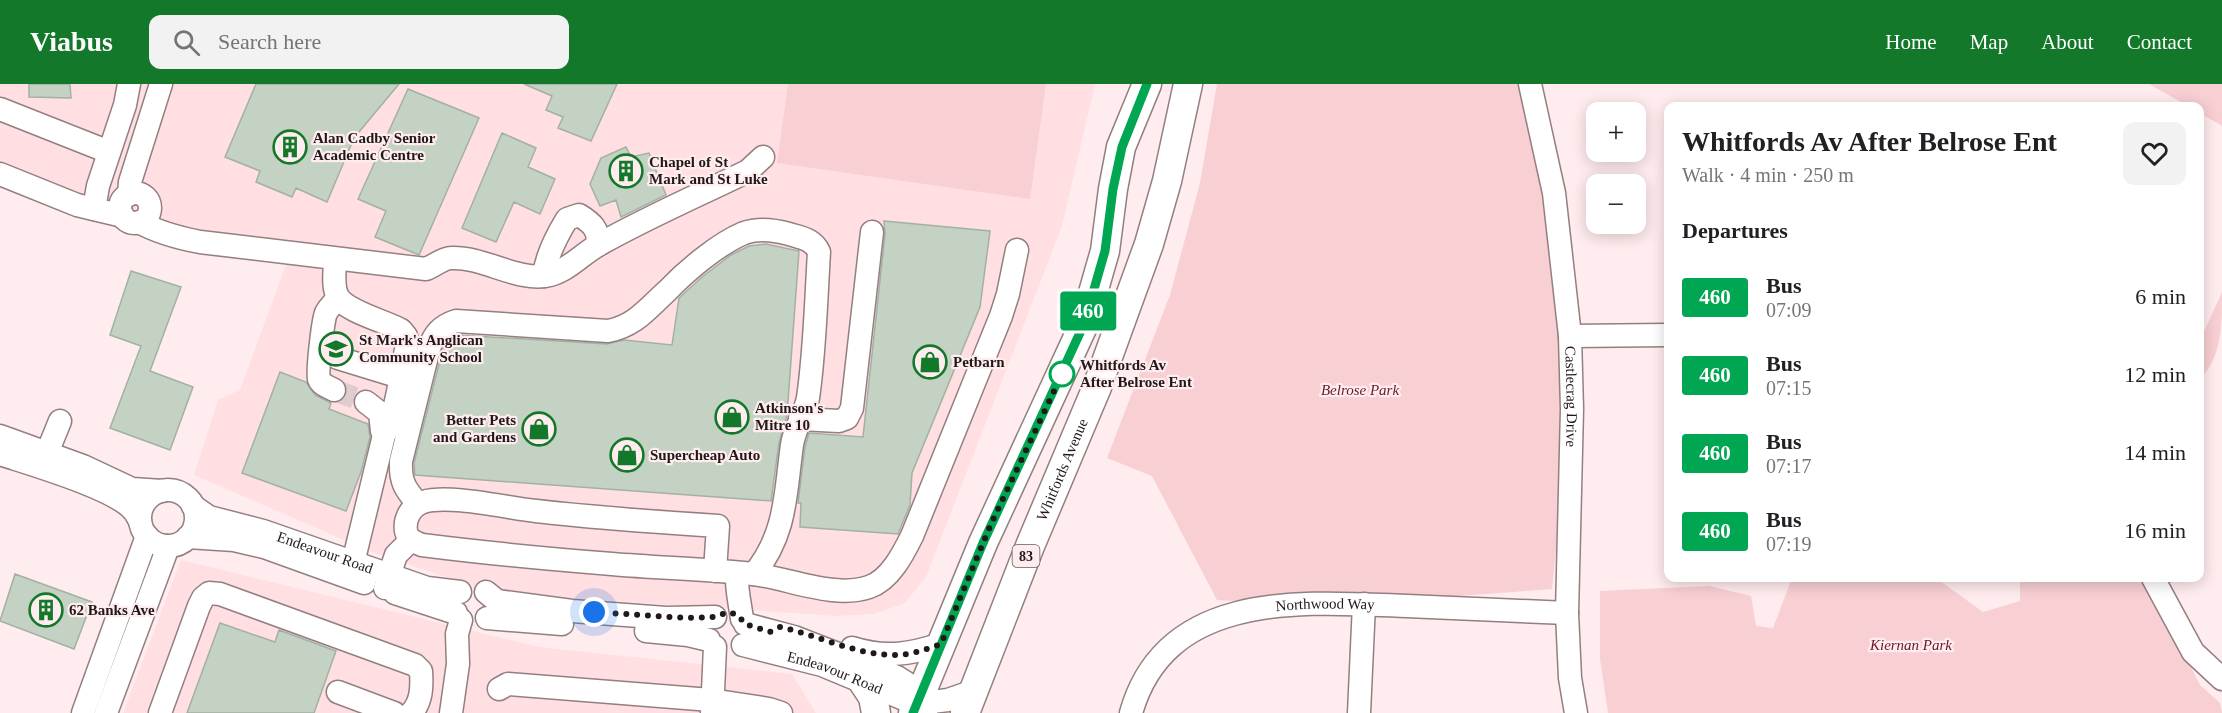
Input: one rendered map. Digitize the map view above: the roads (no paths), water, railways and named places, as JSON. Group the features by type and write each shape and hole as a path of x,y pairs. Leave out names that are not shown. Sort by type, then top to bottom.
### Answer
{"main road":[{"path":"921,706 941,644 983,543 1084,324 1105,251 1113,189 1122,147 1129,124 1147,84"},
{"name":"Whitfords Avenue","path":"969,702 1096,387 1149,244 1167,181 1188,84"},
{"path":"863,682 873,697 876,713"}],"street":[{"path":"97,209 98,186 125,105 129,84"},
{"path":"134,208 142,147 161,84"},
{"name":"Castlecrag Drive","path":"1530,84 1554,193 1570,336 1572,409 1567,613 1570,678 1576,713"},
{"path":"5,115 109,152"},
{"path":"0,174 77,205 97,209 134,208 178,236 200,242 426,269 452,258 484,263 515,273 544,276 552,275 572,264 598,245 748,171 763,157"},
{"path":"544,276 545,264 567,219 579,215 593,224 599,236 598,245"},
{"path":"418,504 400,476 401,461 429,348 435,334 444,325 456,321 608,331 623,328 635,321 674,283 706,257 744,233 763,230 784,233 807,239 815,244 819,252 807,400 792,443 785,511 776,535 762,564 735,577"},
{"path":"801,419 839,421 847,418 852,408 872,232"},
{"path":"712,698 721,674 728,632 740,598 735,577 718,526 535,511 474,502 430,500 412,509 406,519 406,534 411,540 422,544 735,577 822,588 847,590 870,587 885,577 903,554 912,536 1001,316 1017,250"},
{"path":"334,259 335,289 338,298 357,311 401,330 406,336 407,345 394,406 384,435 353,563"},
{"path":"334,390 324,385 319,379 319,365 325,315 338,298"},
{"path":"1570,336 1664,335"},
{"path":"338,358 400,377"},
{"path":"366,402 380,413 384,435"},
{"path":"47,453 60,421"},
{"path":"0,436 83,466 132,489 180,493 188,499 193,506 196,520 188,537 175,545 151,535"},
{"path":"0,454 74,479 132,508 165,555 106,713"},
{"path":"83,713 151,535 141,511 146,501 162,491"},
{"name":"Endeavour Road","path":"193,506 209,517 263,531 353,563 387,582"},
{"name":"Endeavour Road","path":"188,537 234,540 264,547 387,582 467,614 688,635 770,632 794,637 897,677 913,687 921,706"},
{"path":"387,582 396,555 411,540"},
{"path":"2155,582 2193,652 2222,679"},
{"name":"Endeavour Road","path":"467,614 473,587 486,592 497,601 572,611 666,618 728,632 822,665 921,706"},
{"path":"160,713 199,606 209,593 220,594 415,665 421,671 416,704 452,707 467,614"},
{"name":"Northwood Way","path":"1131,713 1143,682 1170,647 1216,619 1237,612 1285,604 1364,604 1567,613"},
{"path":"1359,713 1364,604"},
{"path":"770,632 780,627 864,652 891,655 910,654 941,644"},
{"path":"499,689 508,684 712,698 780,713"},
{"path":"338,692 394,713"},
{"path":"921,706 948,700 969,702"}],"tunnel":[{"path":"334,390 366,402"}],"place":[{"name":"Alan Cadby Senior Academic Centre","path":"290,147"},
{"name":"Chapel of St Mark and St Luke","path":"626,171"},
{"name":"St Mark's Anglican Community School","path":"336,349"},
{"name":"Petbarn","path":"930,362"},
{"name":"Whitfords Av After Belrose Ent","path":"1062,374"},
{"name":"Atkinson's Mitre 10","path":"732,417"},
{"name":"Better Pets and Gardens","path":"539,429"},
{"name":"Supercheap Auto","path":"627,455"},
{"name":"62 Banks Ave","path":"46,610"}],"park label":[{"name":"Belrose Park","path":"1360,390"},
{"name":"Kiernan Park","path":"1911,645"}]}
